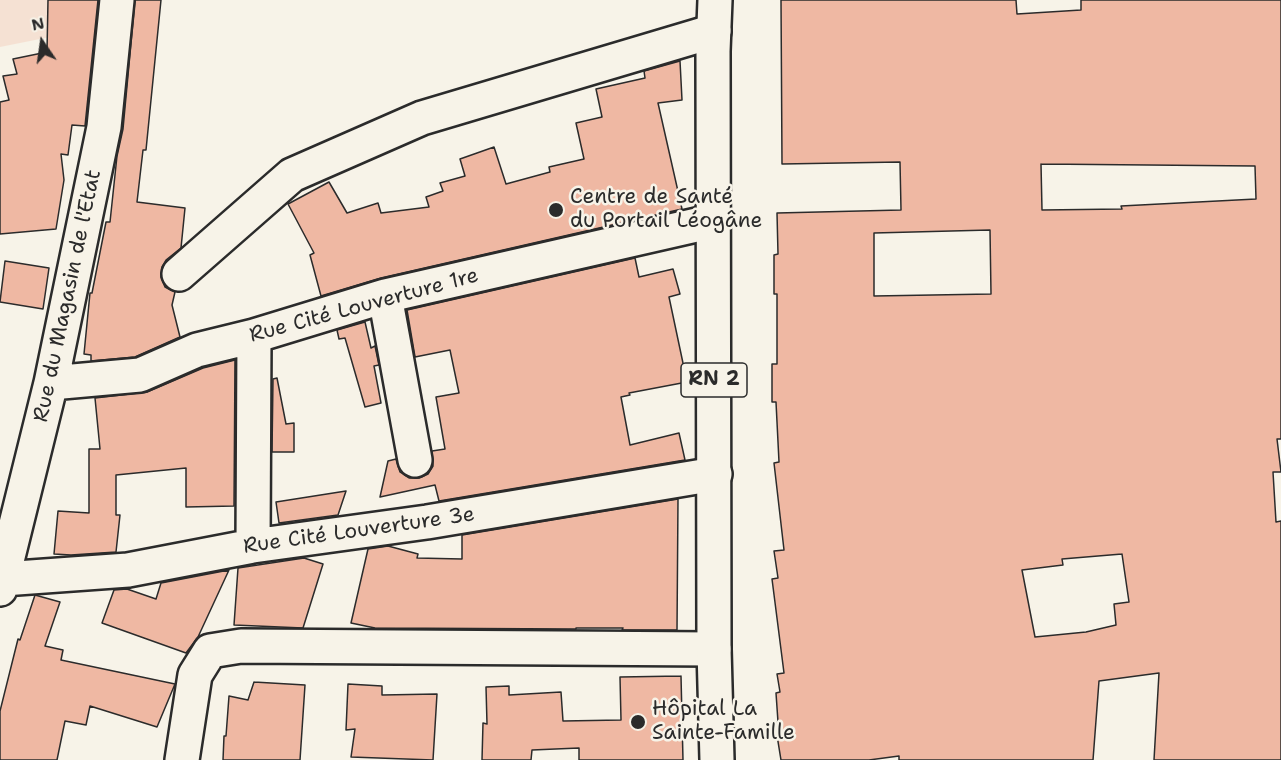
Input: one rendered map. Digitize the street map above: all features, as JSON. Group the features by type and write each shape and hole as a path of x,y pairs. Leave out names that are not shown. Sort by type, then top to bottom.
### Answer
{"street":[{"name":"Rue du Magasin de l'Etat","path":"2,584 51,383 104,127 117,0"},
{"name":"RN 2","path":"715,16 714,649 717,760"},
{"path":"179,274 292,175 422,118 715,16"},
{"name":"Rue Cité Louverture 1re","path":"51,383 140,375 197,350 254,336 385,296 714,221"},
{"path":"385,296 415,460"},
{"path":"253,546 254,336"},
{"name":"Rue Cité Louverture 3e","path":"2,584 128,570 253,546 428,522 715,474"},
{"path":"182,760 195,675 210,651 241,646 714,649"}],"shaded area":[{"path":"0,0 68,0 65,34 0,47"}],"building":[{"path":"48,0 98,0 85,126 72,125 68,155 61,154 64,180 56,229 0,234 0,102 9,100 3,76 17,74 13,59 47,52"},
{"path":"135,0 161,0 146,150 143,150 137,202 185,208 181,248 166,260 162,267 161,277 165,287 175,292 172,305 180,337 135,357 91,361 91,355 84,354 90,293 92,293 106,222 110,222 117,156 123,129"},
{"path":"781,0 1016,0 1017,14 1081,10 1081,0 1281,0 1281,439 1277,439 1281,472 1273,472 1276,522 1281,521 1281,760 1154,760 1159,673 1099,681 1093,760 899,760 899,756 869,760 781,760 775,723 778,722 776,693 780,692 777,674 784,673 772,579 778,578 774,551 784,550 774,463 779,462 776,402 772,402 772,364 777,364 777,294 774,294 774,255 778,254 777,213 901,210 900,162 782,164","holes":["1041,164 1255,166 1256,199 1121,206 1122,209 1042,210","990,230 991,294 874,296 874,233","1122,554 1129,602 1114,604 1116,625 1086,632 1035,637 1022,570 1063,565 1062,559"]},
{"path":"680,61 682,100 658,103 682,209 381,278 321,296 310,255 314,253 288,204 329,182 347,213 378,203 381,213 429,207 426,197 443,191 440,183 465,176 460,159 494,147 506,184 550,172 549,167 584,159 576,123 602,117 596,89 645,78 644,71"},
{"path":"635,258 639,277 673,269 680,294 669,297 687,382 629,393 630,395 621,397 630,445 679,433 685,460 439,501 435,485 380,497 388,461 396,459 400,472 409,478 419,478 428,474 433,466 432,451 445,449 436,397 459,393 450,350 415,357 407,310"},
{"path":"5,261 49,268 43,309 0,302"},
{"path":"365,322 371,348 375,346 379,365 374,366 381,403 365,407 345,338 339,339 337,330"},
{"path":"235,360 234,506 186,507 186,468 116,475 116,515 120,515 116,552 54,554 58,511 89,513 89,449 100,449 95,398 147,392 203,368"},
{"path":"277,378 286,424 294,423 294,452 272,452 273,379"},
{"path":"346,491 338,515 279,523 276,502"},
{"path":"678,499 677,630 375,628 351,623 368,549 388,546 418,554 417,558 462,559 462,535"},
{"path":"304,558 323,564 303,628 234,625 238,568"},
{"path":"229,570 198,637 186,653 102,623 114,590 127,589 156,599 161,583"},
{"path":"35,595 60,602 45,646 63,650 61,660 175,684 157,727 90,706 86,725 65,721 57,760 0,760 0,711 18,639 20,640"},
{"path":"681,676 683,760 579,760 579,748 532,750 531,760 482,760 483,723 487,724 486,687 509,686 509,695 561,692 563,721 621,720 620,677"},
{"path":"254,682 305,685 300,760 223,760 229,696 248,700"},
{"path":"348,684 382,686 382,695 437,694 433,760 351,757 355,729 346,730"}],"place":[{"name":"Centre de Santé du Portail Léogâne","path":"556,210"},
{"name":"Hôpital La Sainte-Famille","path":"638,722"}]}
